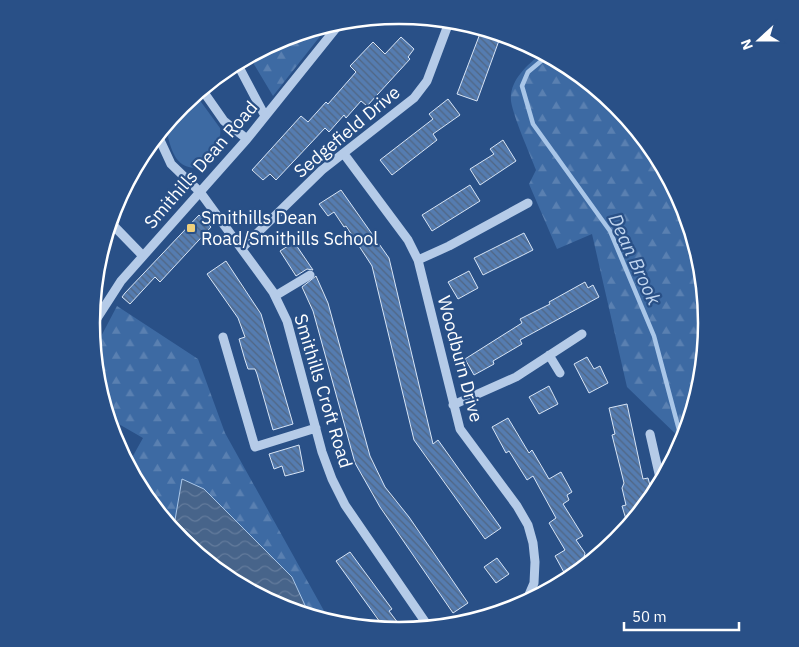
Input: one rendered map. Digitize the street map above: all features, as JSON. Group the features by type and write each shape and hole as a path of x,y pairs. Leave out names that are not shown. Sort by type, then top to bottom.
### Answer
{"street":[{"name":"Sedgefield Drive","path":"242,248 322,170 414,98 426,82 447,28"},
{"name":"Smithills Dean Road","path":"100,313 121,280 247,139 333,32"},
{"path":"240,70 266,116"},
{"path":"207,94 224,121 247,139"},
{"name":"Smithills Croft Road","path":"162,142 171,164 200,192 275,296 287,321 332,480 345,505 425,622"},
{"name":"Woodburn Drive","path":"344,154 408,240 418,260 460,429 517,506 528,524 535,562 534,583 530,593"},
{"path":"418,260 450,246 528,203"},
{"path":"116,228 143,256"},
{"path":"275,296 310,275"},
{"path":"453,406 516,377 582,334"},
{"path":"222,337 254,447 316,428"},
{"path":"548,355 560,373"},
{"path":"650,434 659,473"},
{"path":"652,444 662,442"}],"green space":[{"path":"322,34 273,96 253,62 285,47"},
{"path":"537,58 566,74 597,98 625,126 649,157 676,209 689,246 699,304 697,363 689,401 677,435 627,387 592,234 557,249 529,184 536,170 515,116 511,94 516,80"},
{"path":"200,100 220,128 219,139 214,150 198,168 184,165 172,150 167,134"},
{"path":"117,306 198,359 225,433 326,614 306,608 292,577 175,520 212,557 174,521 150,490 132,458 143,438 117,423 110,401 102,363 100,338"}],"water":[{"path":"182,479 204,489 292,577 306,608 267,592 233,573 212,557 175,520"}],"building":[{"path":"480,35 499,41 477,101 457,94"},
{"path":"401,37 414,49 408,57 410,59 367,106 361,101 346,118 344,115 329,132 325,128 276,180 270,174 263,180 252,170 301,116 308,122 326,102 328,104 356,72 350,66 373,42 385,54"},
{"path":"448,99 460,115 433,134 437,140 392,175 380,160 433,119 429,114"},
{"path":"503,140 516,161 480,185 470,169 494,154 490,149"},
{"path":"470,185 480,201 432,231 422,215"},
{"path":"341,190 389,258 433,444 438,440 501,528 485,539 414,440 372,266 346,226 344,227 334,212 328,216 319,204"},
{"path":"199,215 211,227 160,282 155,277 130,304 122,297 125,293"},
{"path":"524,233 533,250 483,275 474,258"},
{"path":"294,242 313,270 307,269 296,276 280,251"},
{"path":"226,261 261,314 293,424 273,430 255,369 248,369 245,360 239,339 245,337 238,318 207,274"},
{"path":"469,271 478,288 458,299 448,282"},
{"path":"316,276 328,303 370,456 385,487 409,517 468,603 453,613 380,507 355,463 313,311 302,287"},
{"path":"585,282 588,288 593,285 599,297 520,340 522,344 493,361 494,364 474,375 465,359 522,323 520,319 550,304 549,302"},
{"path":"587,357 594,369 600,366 608,383 589,393 574,364"},
{"path":"549,386 558,404 539,414 529,397"},
{"path":"627,404 643,479 648,478 651,487 626,520 622,506 626,505 622,488 624,483 612,435 615,434 609,408"},
{"path":"508,418 529,453 532,450 549,479 561,472 572,492 567,495 569,500 563,504 583,536 576,540 585,553 583,560 565,574 555,556 565,550 549,523 556,518 533,476 527,480 509,451 506,453 492,427"},
{"path":"299,445 304,471 285,476 282,466 274,469 269,454"},
{"path":"350,552 392,609 389,611 398,623 381,623 336,561"},
{"path":"497,558 509,574 496,583 484,567"}],"waterway":[{"name":"Dean Brook","path":"542,60 528,72 522,86 533,124 610,231 654,336 679,430"}],"place":[{"name":"Smithills Dean Road/Smithills School","path":"191,228"}]}
